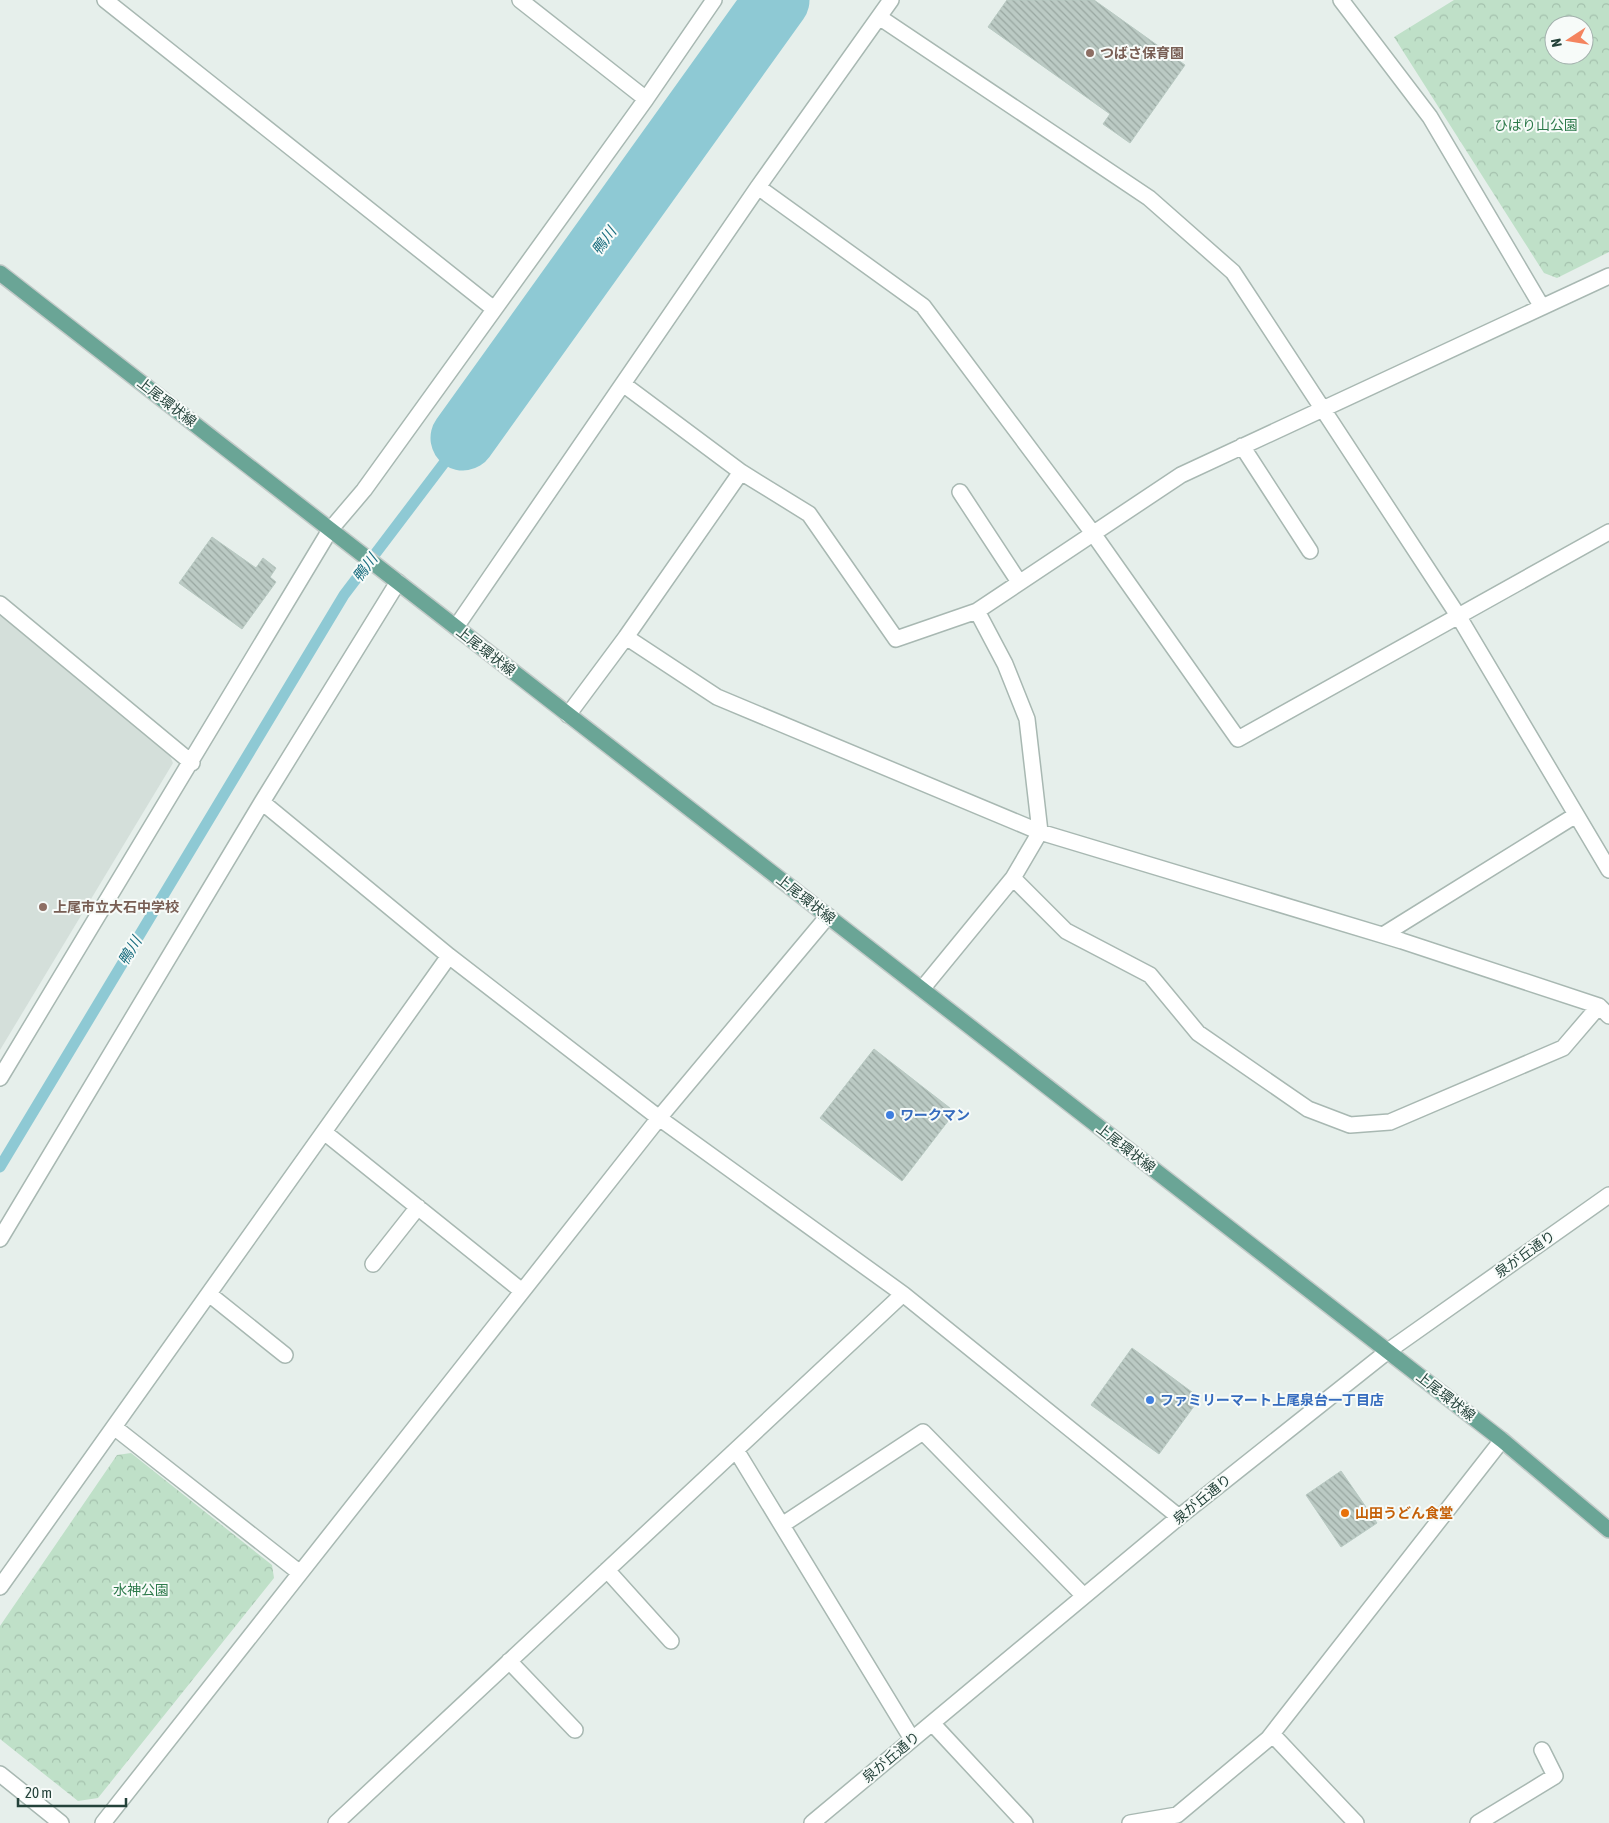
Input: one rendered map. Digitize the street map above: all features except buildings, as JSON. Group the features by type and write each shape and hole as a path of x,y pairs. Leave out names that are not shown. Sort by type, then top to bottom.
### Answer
{"main road":[{"name":"上尾環状線","path":"0,273 1502,1440 1609,1530"}],"street":[{"path":"106,0 494,309"},
{"path":"520,0 646,99"},
{"path":"0,1078 192,763 330,530 364,490 646,99 714,0"},
{"path":"456,627 758,187 892,0"},
{"path":"1341,0 1430,117 1542,308"},
{"path":"879,17 1149,198 1233,272 1459,617 1609,870"},
{"path":"758,187 923,306 1092,532 1238,739 1609,532"},
{"path":"623,384 741,472 809,514 896,639 977,611 1092,532 1181,475 1609,276"},
{"path":"1242,446 1310,550"},
{"path":"568,714 626,637 741,472"},
{"path":"960,492 1019,582"},
{"path":"0,1239 262,802 398,582"},
{"path":"0,604 192,763"},
{"path":"922,989 1014,878 1040,832 1027,719 1005,664 977,611"},
{"path":"626,637 717,697 1040,832 1383,935 1604,1011 1563,1048 1390,1122 1350,1125 1308,1109 1198,1033 1150,974 1066,931 1014,878"},
{"path":"262,802 449,956 659,1118 902,1294 1179,1517"},
{"path":"1383,935 1576,816"},
{"path":"104,1823 659,1118 828,916"},
{"path":"0,1587 449,956"},
{"path":"324,1132 522,1291"},
{"name":"泉が丘通り","path":"812,1823 1179,1517 1388,1351 1609,1195"},
{"path":"373,1264 418,1207"},
{"path":"209,1294 285,1355"},
{"path":"336,1823 902,1294"},
{"path":"114,1427 300,1573"},
{"path":"782,1525 923,1432 1084,1596"},
{"path":"1130,1823 1177,1815 1272,1734 1502,1440"},
{"path":"736,1450 912,1739"},
{"path":"607,1570 671,1641"},
{"path":"509,1661 575,1730"},
{"path":"932,1723 1026,1823"},
{"path":"1272,1734 1356,1823"},
{"path":"1478,1823 1555,1776 1542,1750"},
{"path":"0,1774 61,1823"}],"shaded area":[{"name":"上尾市立大石中学校","path":"0,613 167,749 173,763 0,1050"}],"green space":[{"name":"ひばり山公園","path":"1454,0 1609,0 1609,252 1557,278 1544,273 1394,37"},
{"name":"水神公園","path":"131,1453 272,1565 274,1578 98,1798 78,1801 0,1739 0,1626 117,1455"}],"waterway":[{"name":"鴨川","path":"463,438 777,0"},
{"name":"鴨川","path":"0,1167 344,595 463,438"}],"place":[{"name":"つばさ保育園","path":"1090,53"},
{"name":"上尾市立大石中学校","path":"43,907"},
{"name":"ワークマン","path":"890,1115"},
{"name":"ファミリーマート上尾泉台一丁目店","path":"1150,1400"},
{"name":"山田うどん食堂","path":"1345,1513"}]}
